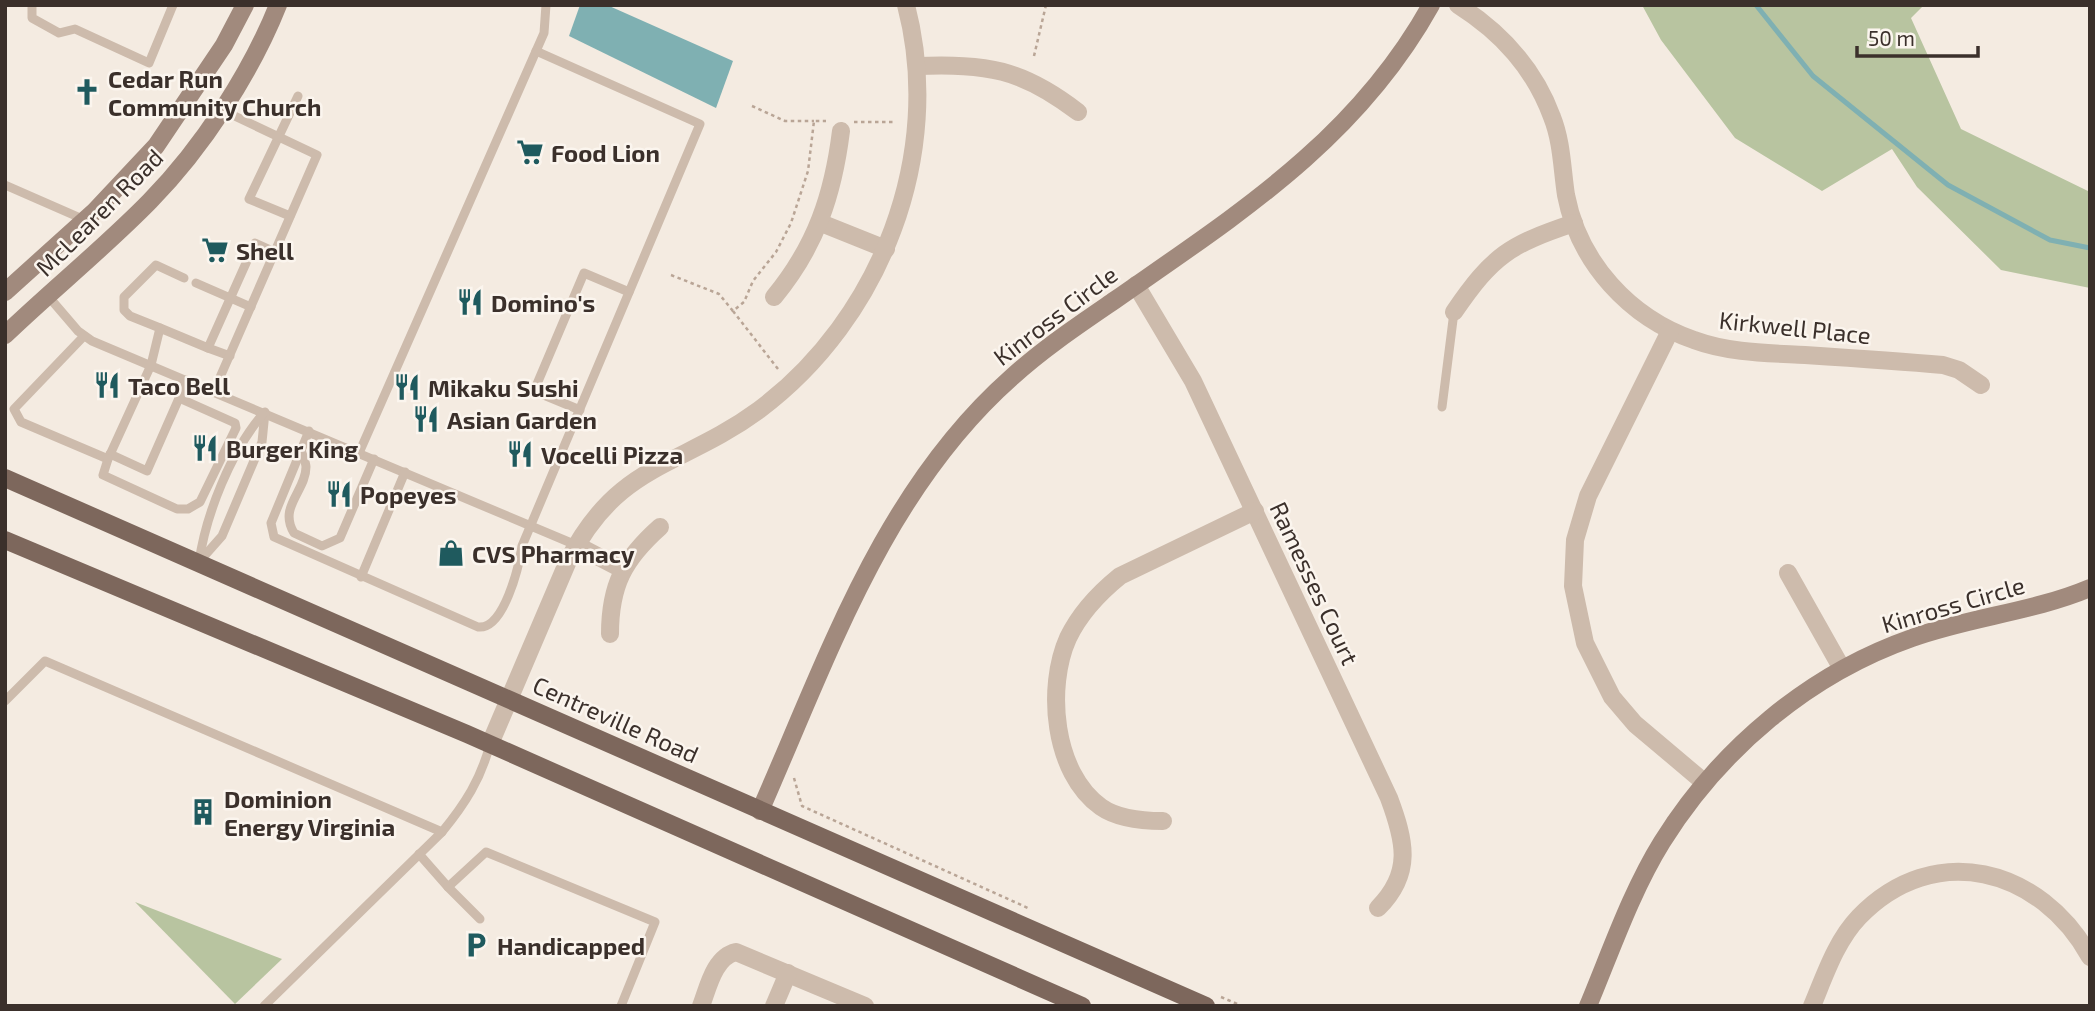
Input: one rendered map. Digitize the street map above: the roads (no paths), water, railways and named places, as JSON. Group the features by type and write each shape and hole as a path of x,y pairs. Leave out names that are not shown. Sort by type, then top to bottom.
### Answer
{"main road":[{"name":"Centreville Road","path":"5,478 1206,1006"},
{"path":"5,540 490,744 1073,1004"}],"street":[{"name":"McLearen Road","path":"5,292 129,177 177,119 224,45 244,5"},
{"name":"McLearen Road","path":"5,335 152,199 181,166 252,61 278,5"},
{"path":"490,744 512,699 576,545 600,510 632,481 728,430 793,382 845,322 886,249 909,173 915,131 917,66 906,5"},
{"name":"Kinross Circle","path":"760,811 854,596 912,492 959,431 1011,377 1044,349 1268,193 1304,163 1369,96 1397,59 1431,5"},
{"name":"Kirkwell Place","path":"1458,5 1510,46 1543,94 1560,147 1574,223 1602,274 1621,296 1670,331 1725,349 1943,365 1959,370 1981,385"},
{"path":"917,66 964,64 1004,72 1045,87 1078,112"},
{"path":"774,297 802,260 821,223 833,181 836,125"},
{"path":"821,223 886,249"},
{"path":"1454,312 1477,279 1509,249 1527,239 1574,223"},
{"name":"Ramesses Court","path":"1136,285 1194,381 1397,820 1403,864 1391,895 1378,908"},
{"path":"1670,331 1588,496 1575,540 1573,586 1585,643 1612,697 1642,731 1705,783"},
{"path":"1163,821 1114,814 1094,801 1077,778 1065,753 1056,715 1057,676 1062,657 1084,612 1119,576 1255,510"},
{"path":"610,634 612,600 622,569 642,543 660,527"},
{"path":"576,545 622,569"},
{"path":"1788,573 1841,667"},
{"name":"Kinross Circle","path":"1588,1006 1644,876 1662,843 1705,783 1770,718 1841,667 1932,631 2021,611 2090,587"},
{"path":"1812,1006 1834,955 1857,919 1890,892 1928,877 1968,873 1987,875 2025,887 2056,909 2080,939 2090,957"},
{"path":"701,1006 719,964 732,953 745,954 865,1006"},
{"path":"774,1006 788,973"}],"lane":[{"path":"32,5 32,18 58,33 75,29 149,62 173,5"},
{"path":"359,453 537,51 547,23 546,5"},
{"path":"309,431 271,523 274,537 361,577 484,627 496,621 522,560 522,546 700,124 537,51"},
{"path":"290,216 249,198 298,96"},
{"path":"214,391 317,155 220,109"},
{"path":"5,186 85,220"},
{"path":"208,348 255,243 275,252"},
{"path":"184,278 156,265 124,297 124,310 130,316 230,356"},
{"path":"580,410 534,391 584,273 629,292"},
{"path":"196,283 251,307"},
{"path":"48,296 84,337 576,545"},
{"path":"1442,407 1454,312"},
{"path":"160,328 151,365 103,475 177,509 188,509 200,502 236,428 235,423 224,415 179,398"},
{"path":"84,337 14,409 21,422 147,471 187,380"},
{"path":"200,562 204,529 247,433 265,412"},
{"path":"200,562 222,536 261,442 265,412"},
{"path":"301,450 306,467 288,520 293,533 322,546 340,538 374,459"},
{"path":"361,577 405,472"},
{"path":"5,701 46,661 442,832"},
{"path":"264,1006 442,832 467,802 484,768 490,744"},
{"path":"448,887 486,852 655,922 621,1006"},
{"path":"419,854 480,919"}],"water":[{"path":"580,5 607,5 733,61 716,108 569,36"}],"waterway":[{"path":"1756,5 1813,76 1948,185 2050,240 2090,248"}],"place":[{"name":"Cedar Run Community Church","path":"87,92"},
{"name":"Food Lion","path":"530,152"},
{"name":"Shell","path":"215,250"},
{"name":"Domino's","path":"470,302"},
{"name":"Taco Bell","path":"107,385"},
{"name":"Mikaku Sushi","path":"407,387"},
{"name":"Asian Garden","path":"426,419"},
{"name":"Burger King","path":"205,448"},
{"name":"Vocelli Pizza","path":"520,454"},
{"name":"Popeyes","path":"339,494"},
{"name":"CVS Pharmacy","path":"451,553"},
{"name":"Dominion Energy Virginia","path":"203,812"},
{"name":"Handicapped","path":"476,945"}]}
